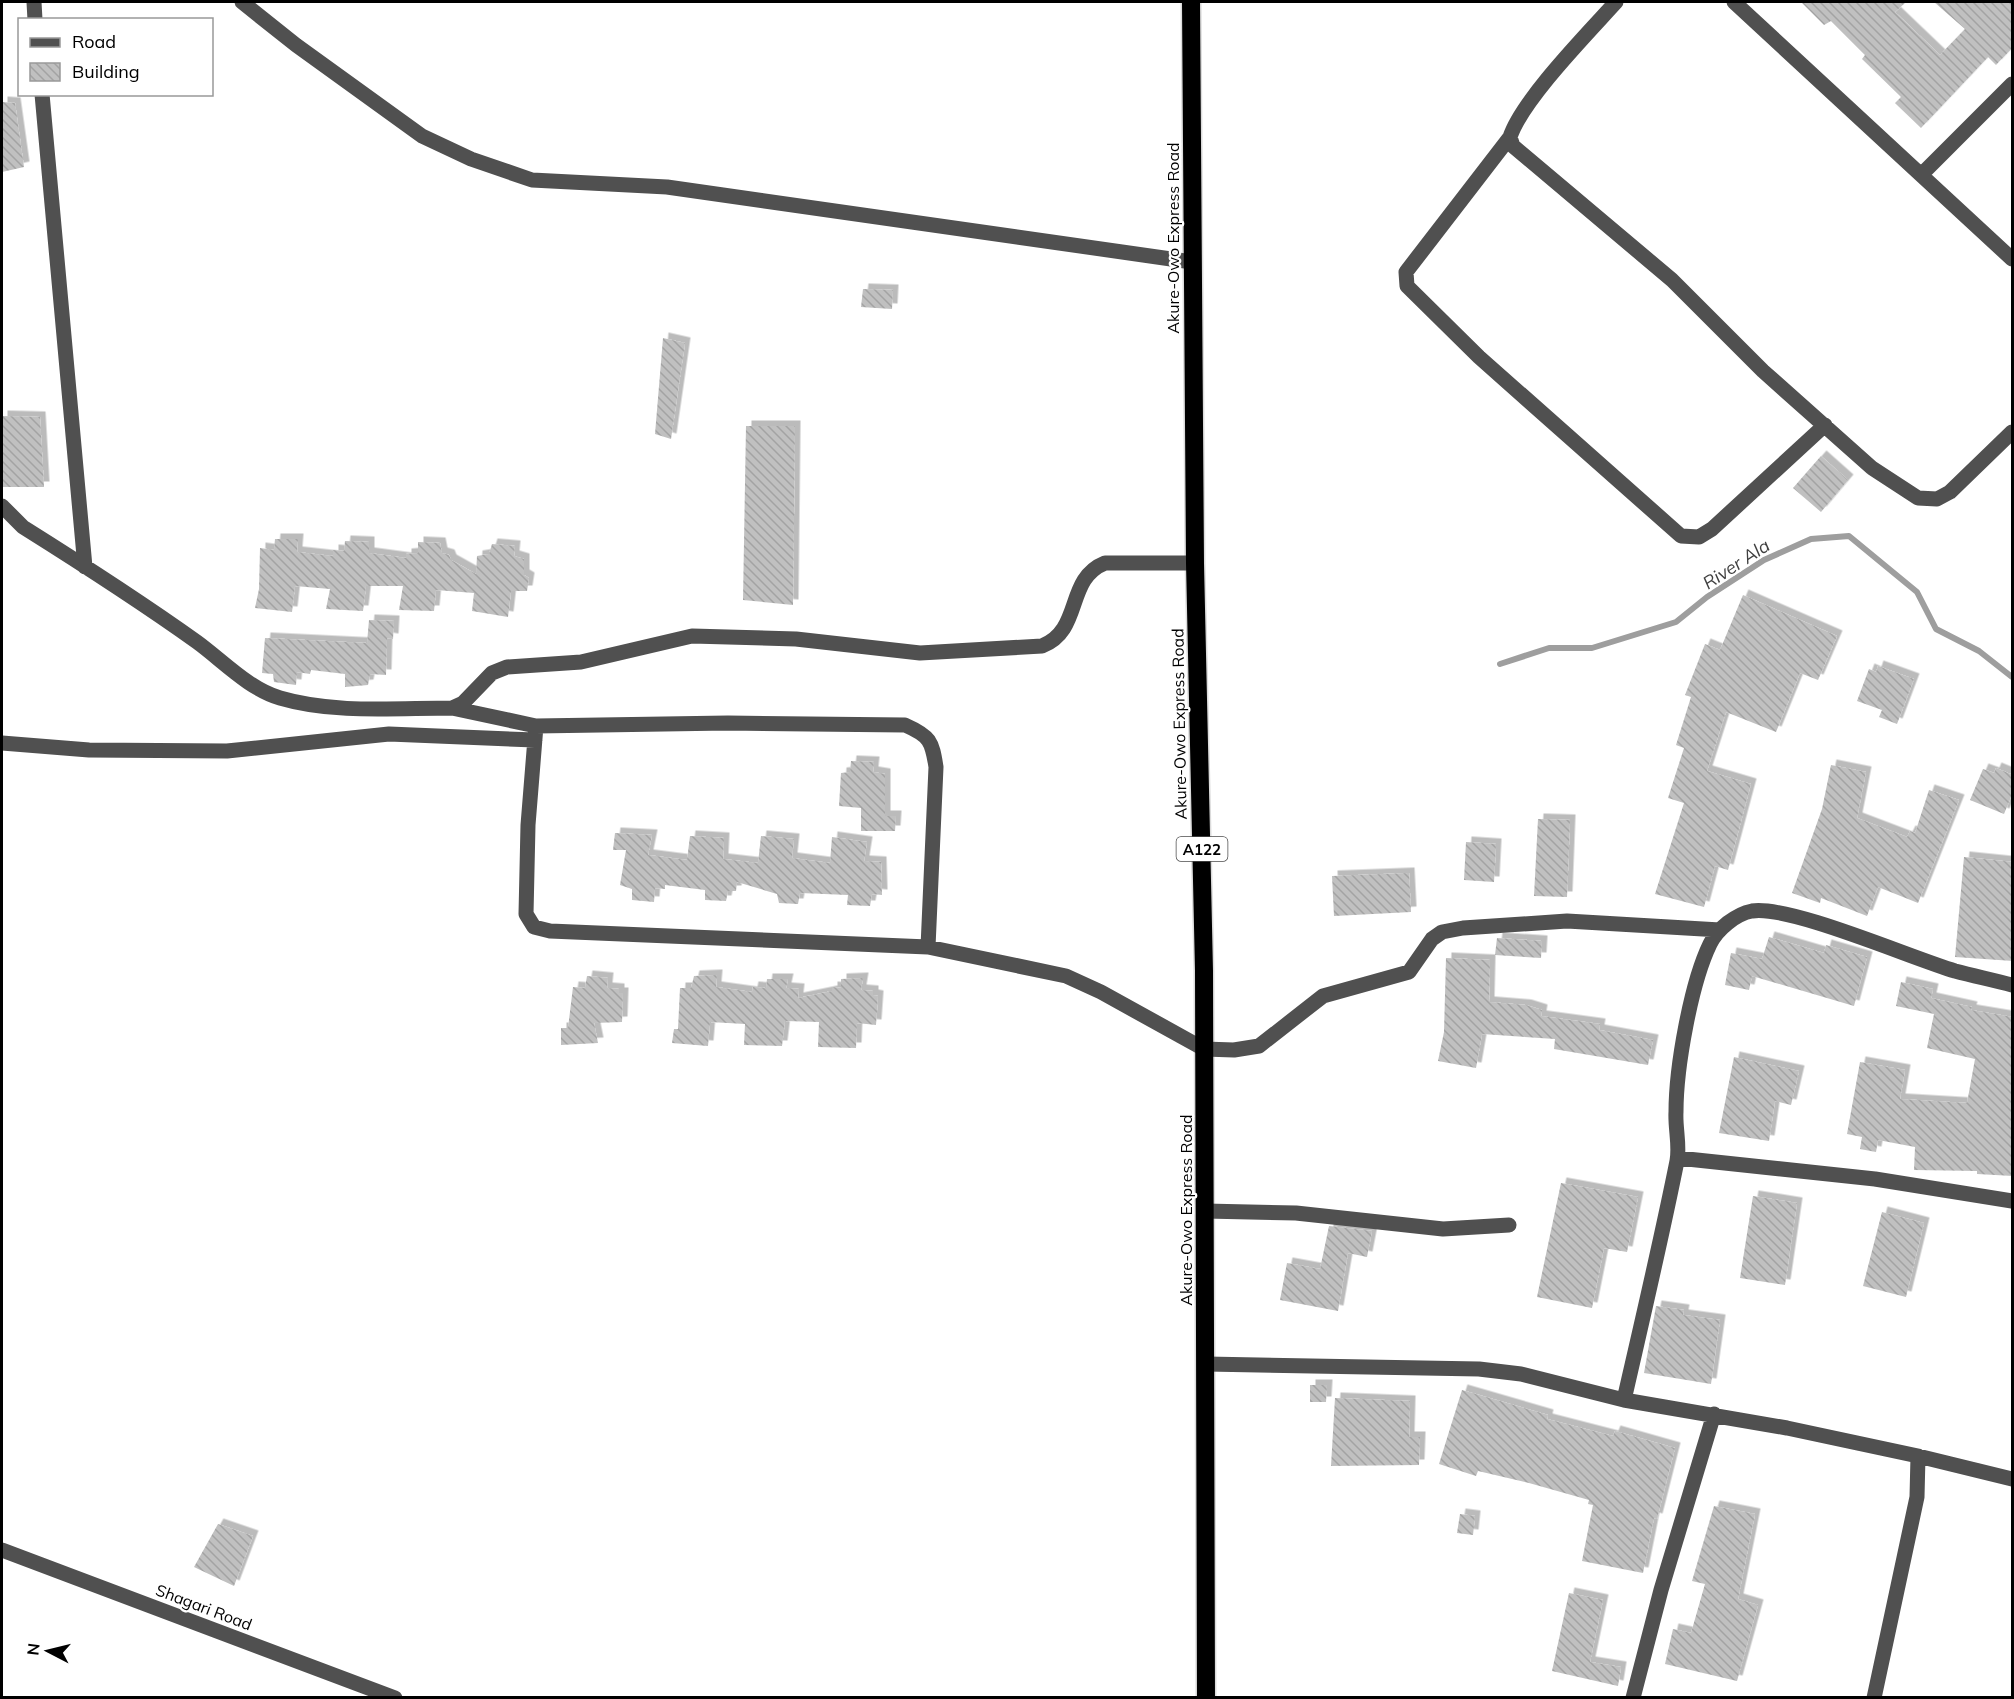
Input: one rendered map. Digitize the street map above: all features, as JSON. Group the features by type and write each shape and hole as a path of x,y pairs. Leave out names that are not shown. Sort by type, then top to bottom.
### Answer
{"highway":[{"name":"Akure-Owo Express Road","path":"1191,2 1192,262 1204,1049 1206,1698"}],"street":[{"path":"34,2 36,18"},
{"path":"242,2 296,45 422,136 471,159 531,180 667,188 1192,262"},
{"path":"1616,2 1558,67 1514,125 1510,137 1406,272 1407,286 1479,357 1681,536 1698,537 1713,529 1825,424"},
{"path":"1734,2 2013,259"},
{"path":"1921,175 2013,84"},
{"path":"42,96 85,567"},
{"path":"1510,137 1513,146 1672,280 1763,371 1872,468 1918,498 1936,499 1950,492 2013,432"},
{"path":"2,507 23,527 197,642 258,688 278,698 350,708 452,708 535,733"},
{"path":"452,708 463,703 492,674 507,667 581,662 692,636 796,639 920,653 1042,645 1055,640 1063,631 1084,578 1095,567 1105,563 1196,563"},
{"path":"2,743 89,750 227,751 389,734 535,733 728,723 905,725 922,733 932,743 936,767 928,947"},
{"path":"535,733 528,825 526,914 534,927 550,931 928,947 1066,976 1101,992 1204,1049 1234,1050 1259,1046 1323,996 1409,972 1432,939 1442,932 1463,928 1567,921 1720,930"},
{"path":"1624,1400 1678,1158 1676,1111 1678,1077 1695,985 1710,943 1720,930 1738,916 1752,911 1769,911 1810,921 1956,971 2013,985"},
{"path":"1678,1158 1875,1179 2013,1201"},
{"path":"1205,1211 1296,1213 1443,1229 1509,1225"},
{"path":"1206,1364 1479,1369 1521,1374 1624,1400 1714,1414 1918,1456 2013,1479"},
{"path":"1633,1698 1661,1590 1714,1414"},
{"path":"1874,1698 1917,1497 1918,1456"},
{"name":"Shagari Road","path":"2,1550 395,1698"}],"building":[{"path":"1801,2 1906,2 1895,12 1940,55 1965,29 1934,2 2013,2 2013,47 1996,65 1988,57 1921,128 1895,103 1901,97 1862,59 1865,55 1831,21 1824,25"},
{"path":"2,102 15,103 24,167 2,172"},
{"path":"863,289 893,290 892,309 861,307"},
{"path":"663,338 685,343 671,439 655,434"},
{"path":"2,416 40,417 44,487 2,487"},
{"path":"746,426 795,426 793,605 743,600"},
{"path":"1821,456 1848,480 1821,512 1793,488"},
{"path":"275,539 298,539 297,552 333,556 333,550 344,551 345,541 369,542 369,553 406,558 406,554 418,553 418,542 440,543 442,553 449,555 451,560 476,574 477,556 489,554 492,544 515,546 514,556 524,559 524,575 529,578 527,591 511,591 508,617 472,611 474,593 436,590 434,611 399,610 403,586 366,586 363,611 326,609 330,589 295,586 292,612 255,608 259,589 260,548 274,550"},
{"path":"1743,595 1837,636 1818,680 1800,673 1776,732 1726,712 1707,771 1751,784 1728,870 1715,866 1704,907 1655,894 1684,803 1668,798 1684,748 1676,745 1691,697 1685,695 1705,644 1720,650"},
{"path":"369,620 394,621 393,639 387,638 386,675 370,674 368,685 345,687 345,674 311,670 310,674 297,672 296,685 274,682 273,674 262,673 265,638 367,643"},
{"path":"1878,666 1914,679 1897,724 1879,717 1882,710 1857,701 1869,669 1876,672"},
{"path":"851,761 874,762 873,772 885,774 885,816 896,816 895,831 861,831 861,808 839,806 841,773 850,772"},
{"path":"1831,765 1866,772 1857,818 1907,837 1910,831 1915,833 1929,790 1959,800 1918,903 1878,887 1867,916 1821,898 1820,903 1792,893 1822,809"},
{"path":"1996,768 2013,775 2013,792 2004,814 1970,800 1983,769 1994,773"},
{"path":"1538,819 1570,820 1567,897 1534,896"},
{"path":"615,833 652,835 648,855 687,860 690,836 724,838 723,859 758,863 761,836 794,839 792,858 830,863 832,837 867,842 864,861 881,862 882,895 872,894 870,906 847,905 848,895 800,893 798,904 779,903 777,894 737,882 736,891 728,891 726,901 705,900 705,890 665,885 665,889 655,888 654,902 632,900 632,889 620,885 626,850 613,850"},
{"path":"1466,842 1496,844 1494,882 1464,880"},
{"path":"1964,857 2013,862 2013,961 1955,957"},
{"path":"1409,873 1411,912 1334,916 1332,876"},
{"path":"1769,937 1824,953 1826,945 1867,957 1854,1006 1752,976 1749,990 1725,985 1731,953 1762,959"},
{"path":"1497,938 1542,941 1541,958 1495,955"},
{"path":"1446,958 1490,960 1489,1002 1526,1005 1542,1010 1541,1016 1600,1024 1599,1030 1653,1040 1648,1065 1554,1049 1555,1039 1482,1034 1476,1068 1438,1061 1444,1032"},
{"path":"717,975 716,987 752,992 753,987 766,988 767,979 788,979 786,988 799,989 798,998 832,991 832,987 841,988 841,979 863,978 861,990 873,991 873,995 878,996 876,1025 857,1023 856,1048 818,1047 819,1022 785,1021 782,1046 744,1045 745,1024 710,1022 708,1046 672,1043 674,1029 678,1029 680,988 691,988 694,976"},
{"path":"587,976 608,978 607,988 619,989 619,993 623,993 622,1022 594,1023 598,1043 561,1045 561,1028 568,1028 573,987 585,988"},
{"path":"1901,982 1933,989 1931,998 1972,1007 1971,1010 2013,1017 2013,1176 1977,1174 1977,1171 1914,1170 1915,1147 1878,1140 1876,1152 1860,1149 1862,1137 1847,1134 1860,1062 1905,1070 1900,1099 1967,1103 1975,1059 1927,1048 1934,1014 1896,1006"},
{"path":"1734,1057 1799,1071 1791,1105 1775,1101 1769,1141 1719,1133"},
{"path":"1561,1183 1638,1197 1627,1252 1604,1248 1592,1308 1537,1297"},
{"path":"1753,1196 1797,1203 1785,1285 1740,1278"},
{"path":"1882,1212 1924,1223 1906,1297 1863,1286"},
{"path":"1329,1226 1372,1231 1367,1257 1348,1253 1338,1311 1280,1300 1287,1263 1320,1269"},
{"path":"1656,1306 1684,1310 1683,1315 1720,1320 1711,1384 1644,1373"},
{"path":"1310,1385 1327,1385 1326,1402 1310,1402"},
{"path":"1462,1390 1548,1415 1547,1419 1613,1436 1615,1431 1675,1448 1657,1519 1654,1518 1643,1573 1582,1561 1593,1505 1588,1504 1589,1500 1478,1471 1476,1476 1439,1464"},
{"path":"1335,1398 1410,1401 1409,1437 1420,1437 1419,1465 1331,1466"},
{"path":"1714,1506 1755,1514 1738,1599 1758,1605 1737,1681 1665,1664 1673,1629 1691,1633 1705,1584 1692,1581"},
{"path":"1460,1514 1475,1516 1473,1535 1457,1533"},
{"path":"218,1524 253,1536 234,1586 194,1567"},
{"path":"1569,1593 1603,1600 1590,1662 1621,1667 1618,1686 1552,1671"}],"waterway":[{"name":"River Ala","path":"1500,664 1549,648 1592,648 1676,622 1707,597 1764,560 1811,539 1849,536 1917,592 1936,629 1979,651 2012,677"}]}
